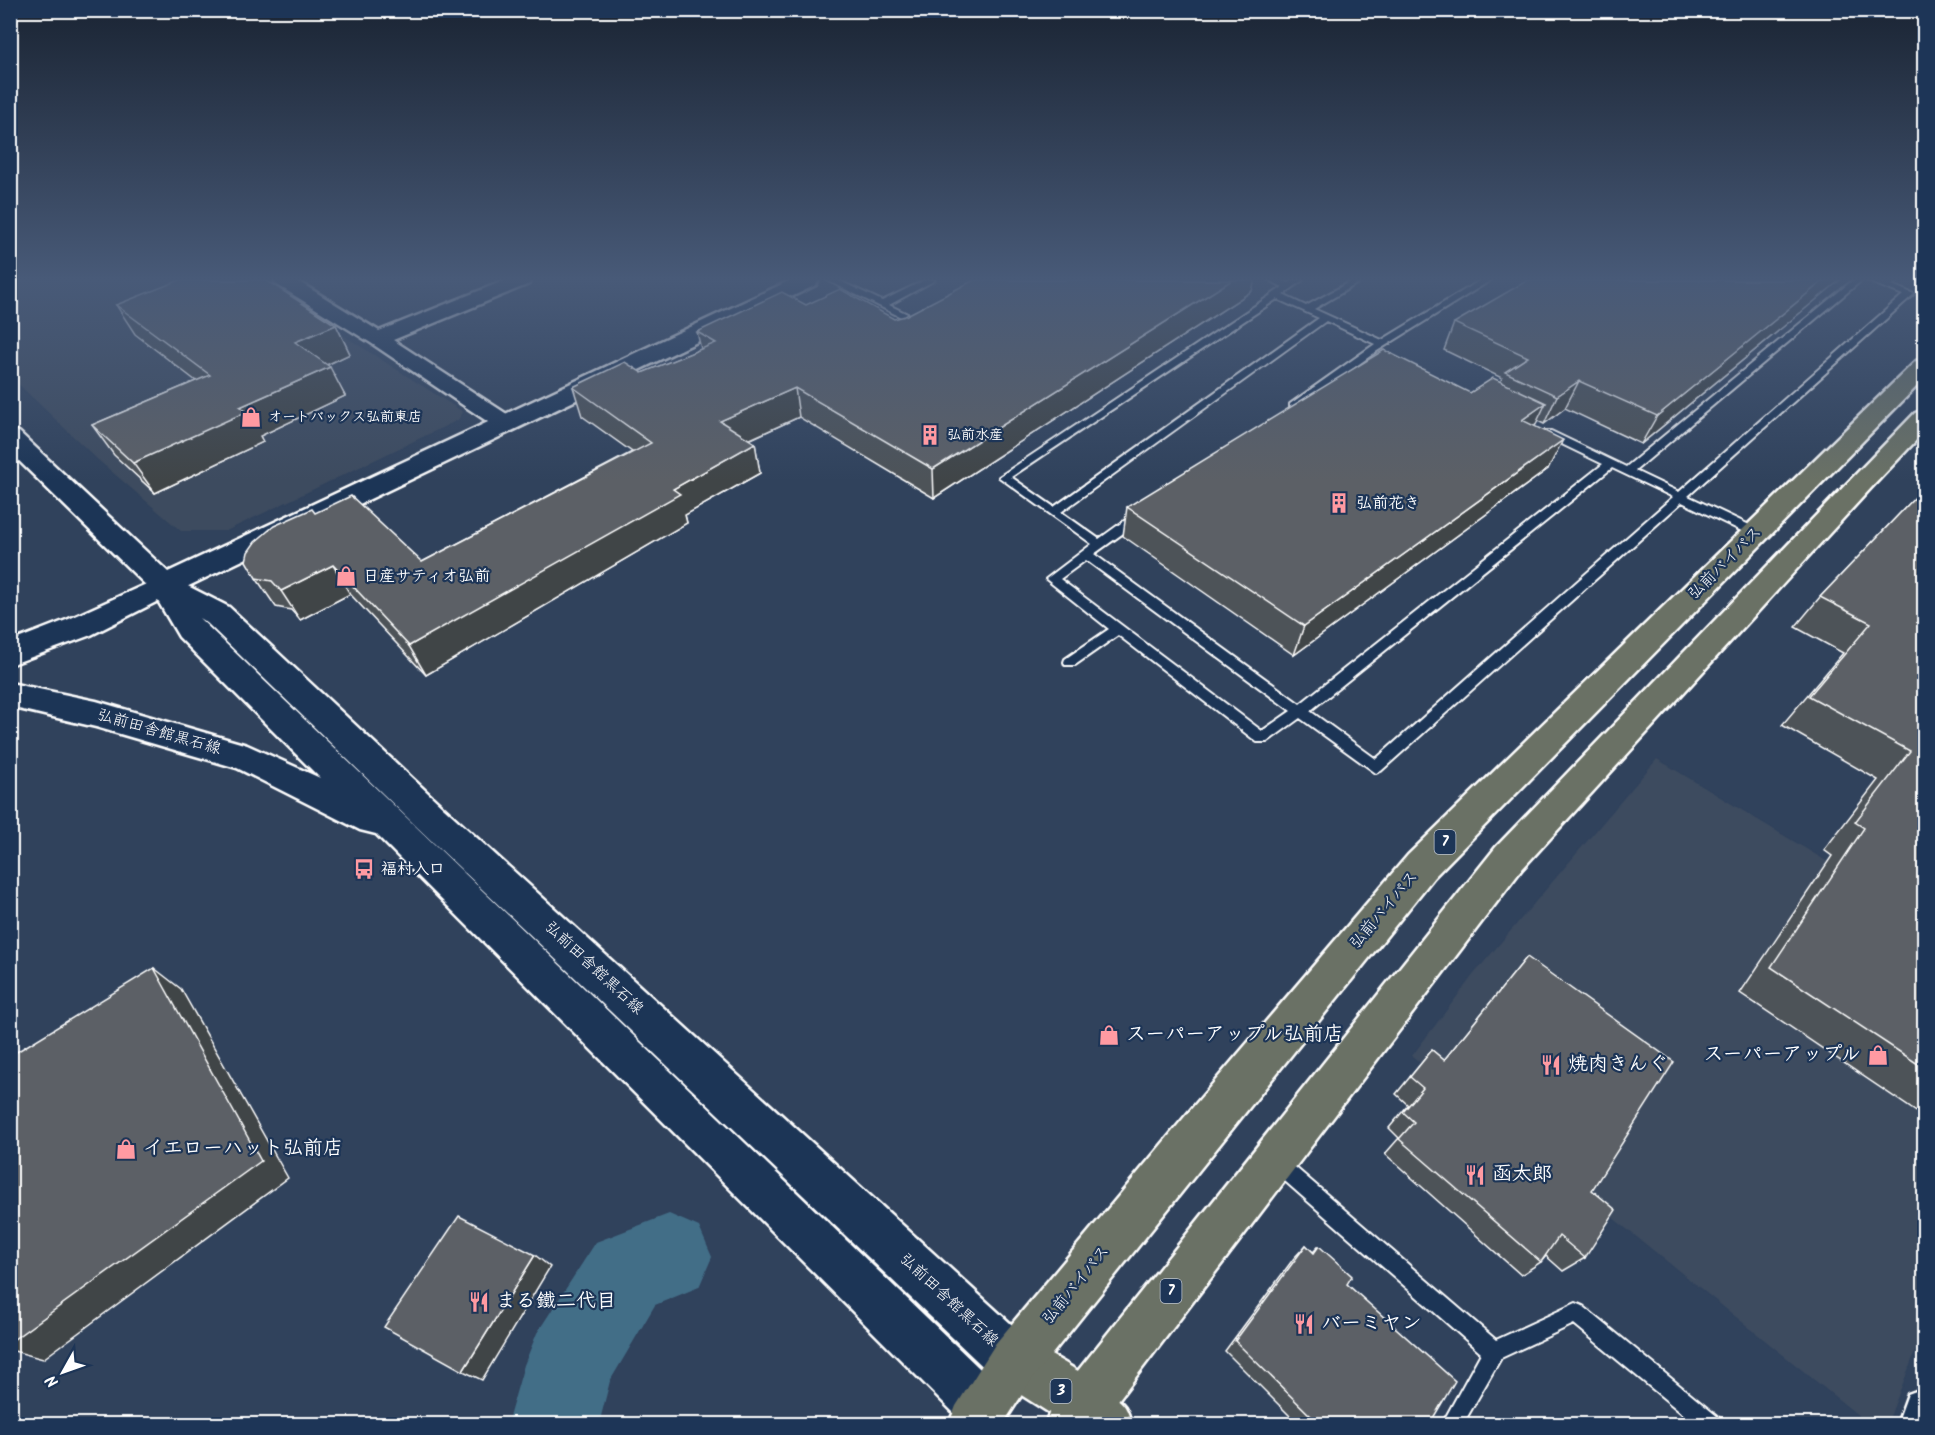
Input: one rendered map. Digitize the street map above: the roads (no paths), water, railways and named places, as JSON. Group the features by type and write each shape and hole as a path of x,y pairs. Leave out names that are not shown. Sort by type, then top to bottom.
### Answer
{"main road":[{"path":"10,654 80,627 666,347"},
{"name":"弘前バイパス","path":"988,1419 1014,1362 1208,1122 1421,866 1924,366"},
{"name":"7","path":"1086,1418 1273,1159 1509,858 1861,482 1924,418"},
{"path":"10,437 164,586"},
{"name":"弘前田舎館黒石線","path":"164,586 190,628 988,1419"},
{"name":"弘前田舎館黒石線","path":"164,586 218,615 431,818 660,1029 1014,1362"},
{"name":"弘前田舎館黒石線","path":"10,695 96,714 247,758 399,833"},
{"name":"3","path":"1014,1362 1086,1418"}],"street":[{"path":"390,347 505,423"},
{"path":"1919,1425 1924,1410"}],"lane":[{"path":"1099,544 1005,477 1199,347"},
{"path":"1054,512 1285,347"},
{"path":"1376,347 1380,349"},
{"path":"1279,417 1383,347"},
{"path":"1628,471 1777,347"},
{"path":"1086,554 1376,766 1850,347"},
{"path":"1535,427 1756,532"},
{"path":"1147,510 1052,579 1262,738 1301,711 1610,464"},
{"path":"1070,662 1118,629"},
{"path":"1273,1159 1494,1351"},
{"path":"1452,1425 1494,1351 1575,1313 1711,1425"}],"waterway":[{"path":"553,1424 569,1365 626,1272 669,1257"}],"place":[{"name":"オートバックス弘前東店","path":"251,417"},
{"name":"弘前水産","path":"930,435"},
{"name":"弘前花き","path":"1339,503"},
{"name":"日産サティオ弘前","path":"346,576"},
{"name":"福村入口","path":"364,869"},
{"name":"スーパーアップル弘前店","path":"1109,1035"},
{"name":"スーパーアップル","path":"1878,1055"},
{"name":"焼肉きんぐ","path":"1551,1065"},
{"name":"イエローハット弘前店","path":"126,1149"},
{"name":"函太郎","path":"1475,1175"},
{"name":"まる鐵二代目","path":"479,1302"},
{"name":"バーミヤン","path":"1304,1324"}]}
